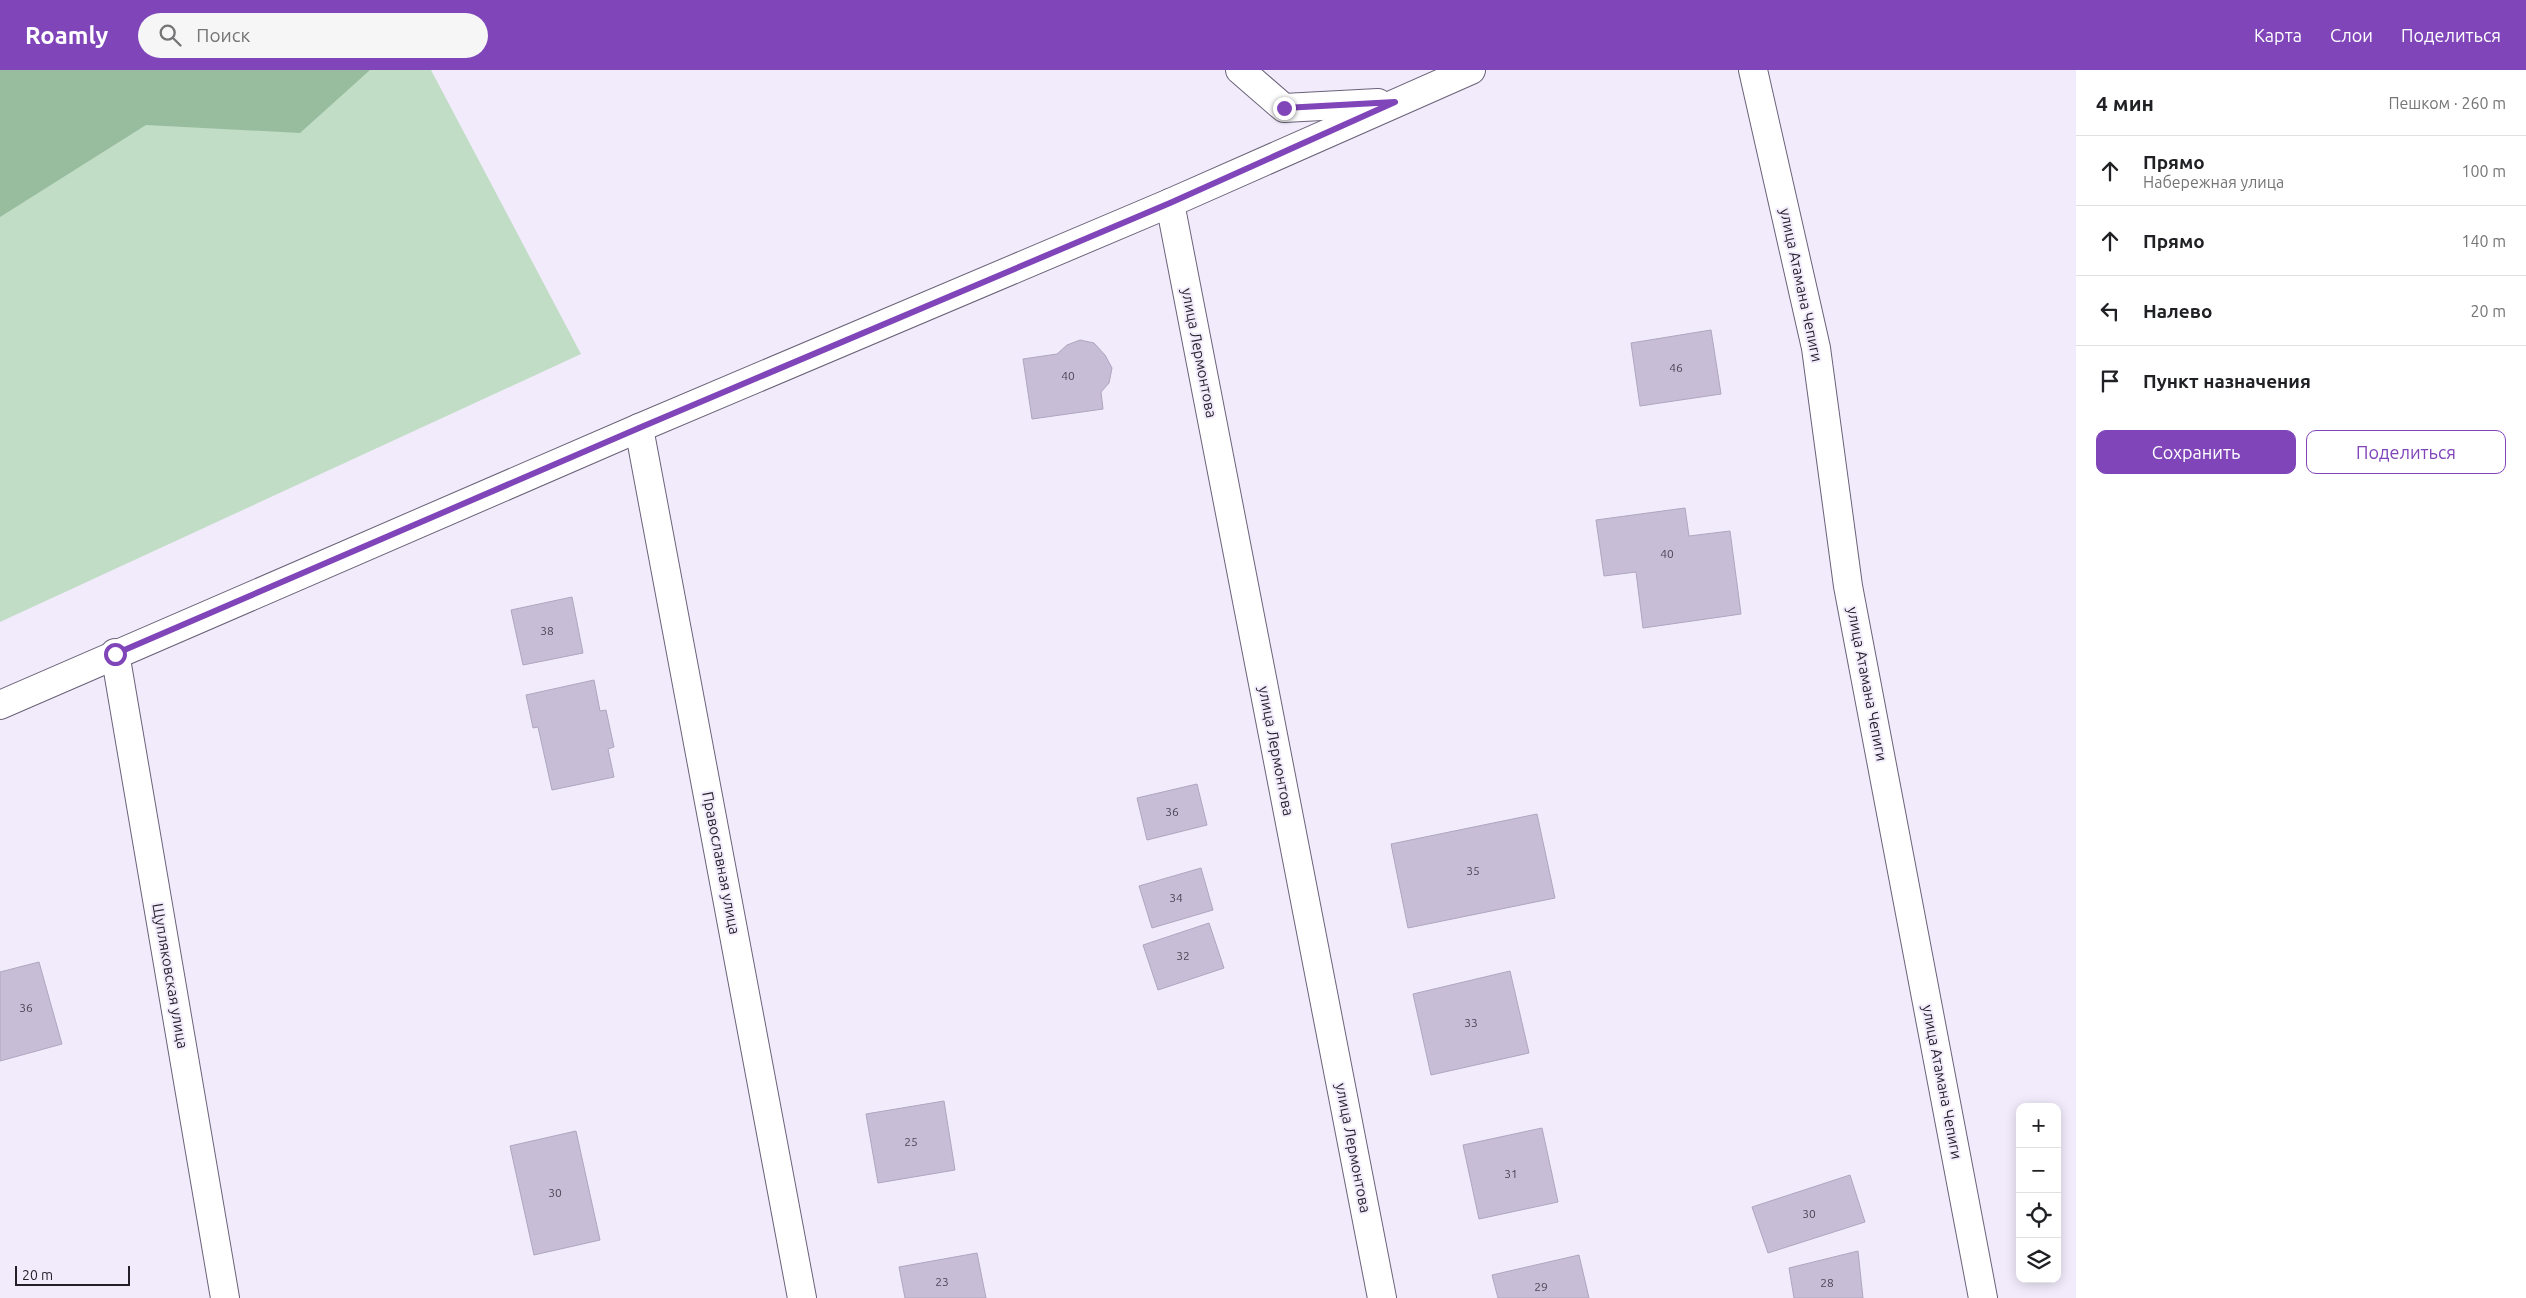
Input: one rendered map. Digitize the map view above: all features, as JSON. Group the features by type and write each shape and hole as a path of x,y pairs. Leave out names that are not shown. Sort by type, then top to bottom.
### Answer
{"street":[{"path":"1240,70 1284,108 1395,102"},
{"path":"0,705 639,428 1170,203 1471,70"},
{"name":"улица Атамана Чепиги","path":"1753,70 1816,348 1848,586 1983,1298"},
{"name":"улица Лермонтова","path":"1170,203 1382,1298"},
{"name":"Православная улица","path":"639,428 802,1298"},
{"name":"Щупляковская улица","path":"115,654 225,1298"}],"green space":[{"path":"0,70 431,70 581,354 0,622"},
{"path":"0,70 370,70 300,133 146,125 0,217"}],"building":[{"path":"1711,330 1721,394 1640,406 1631,343"},
{"path":"1080,340 1094,343 1105,355 1112,368 1109,383 1101,392 1103,409 1032,419 1023,359 1057,354 1067,345"},
{"path":"1685,508 1689,536 1730,531 1741,614 1643,628 1636,572 1604,576 1596,520"},
{"path":"572,597 583,653 523,665 511,610"},
{"path":"594,680 600,711 606,710 614,747 608,749 614,777 552,790 538,727 533,728 526,695"},
{"path":"1197,784 1207,825 1147,840 1137,798"},
{"path":"1537,814 1555,898 1408,928 1391,844"},
{"path":"1201,868 1213,910 1152,928 1139,886"},
{"path":"1209,923 1224,968 1158,990 1143,945"},
{"path":"39,962 62,1044 0,1061 0,972"},
{"path":"1510,971 1529,1053 1431,1075 1413,994"},
{"path":"944,1101 955,1170 878,1183 866,1114"},
{"path":"1542,1128 1558,1202 1479,1219 1463,1145"},
{"path":"576,1131 600,1240 534,1255 510,1146"},
{"path":"1850,1175 1865,1222 1768,1253 1752,1207"},
{"path":"1858,1251 1863,1298 1794,1298 1789,1268"},
{"path":"977,1253 986,1298 905,1298 899,1267"},
{"path":"1579,1255 1589,1298 1498,1298 1492,1275"}],"route":[{"path":"115,654 639,428 1170,203 1395,102 1284,108"}]}
